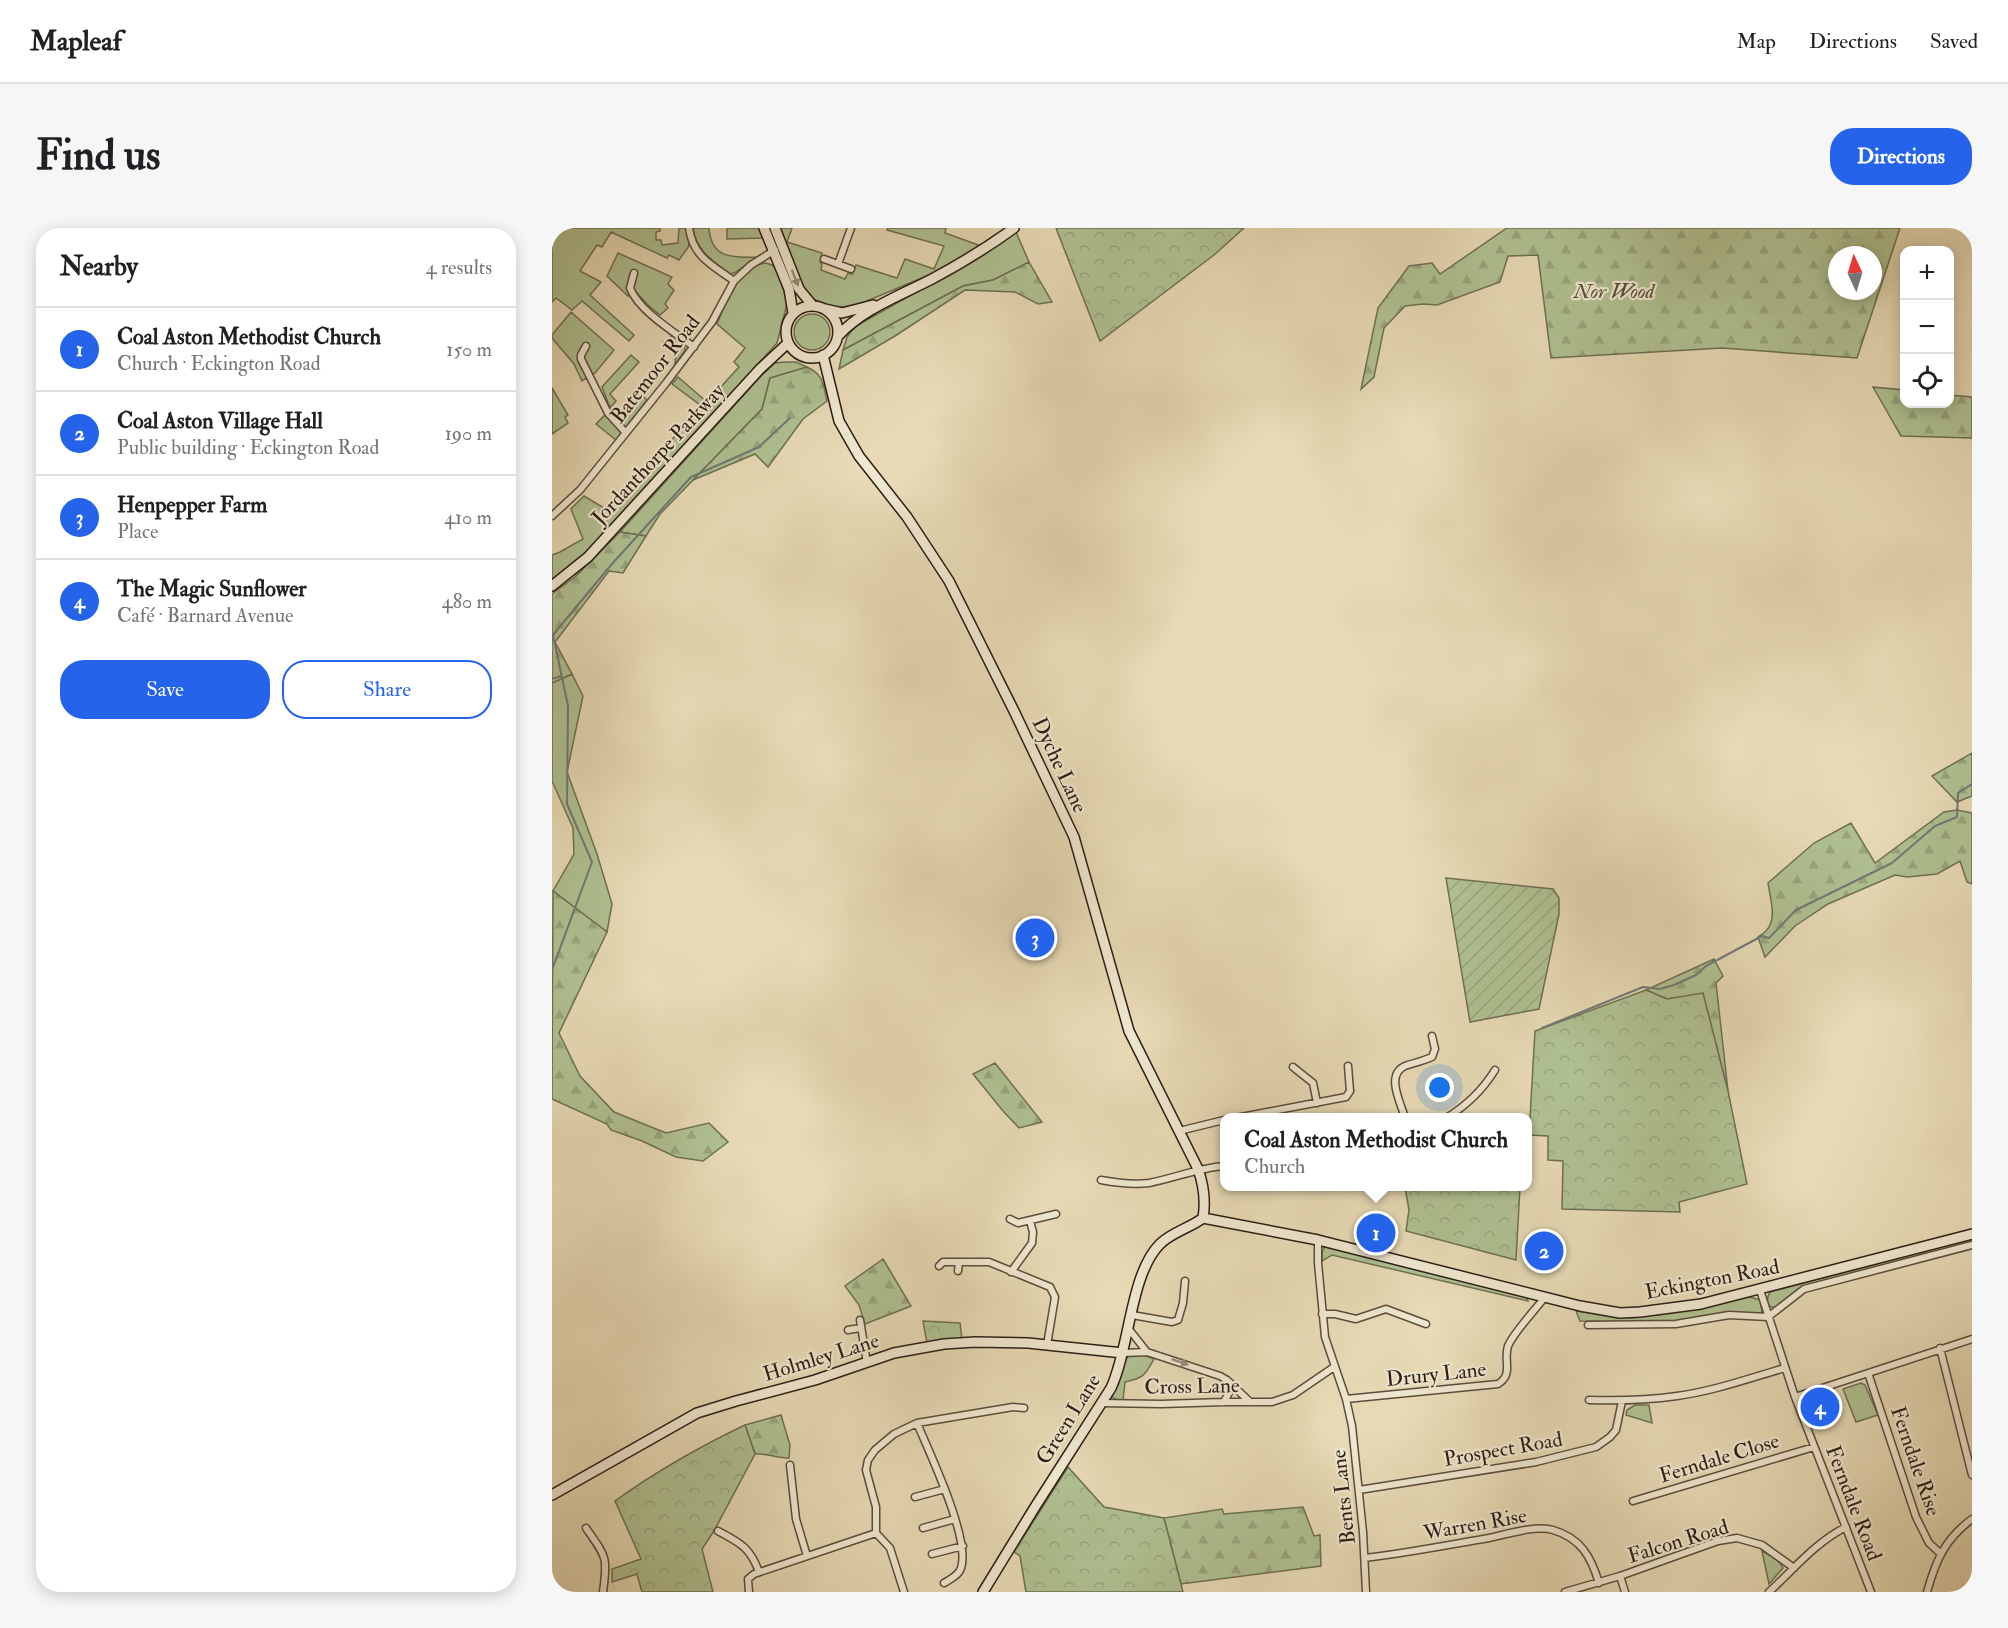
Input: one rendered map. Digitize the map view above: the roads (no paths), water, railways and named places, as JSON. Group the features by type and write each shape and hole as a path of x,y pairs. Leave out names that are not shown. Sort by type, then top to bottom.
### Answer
{"main road":[{"path":"764,228 804,298 813,306"},
{"path":"775,228 793,313"},
{"path":"887,301 842,313 813,306 800,308 793,313 786,325 785,334 788,343 795,352 802,356 814,358 823,355 832,348 837,336 849,324 987,247 1014,228"},
{"path":"825,309 832,315 837,327 837,336"},
{"name":"Jordanthorpe Parkway","path":"552,586 588,557 760,369 788,343"},
{"name":"Dyche Lane","path":"823,355 839,421 859,456 907,517 949,581 1074,837 1129,1031 1198,1169 1206,1202 1203,1218"},
{"name":"Eckington Road","path":"1203,1218 1318,1240 1602,1311 1640,1312 1701,1304 1972,1234"},
{"name":"Green Lane","path":"983,1592 1115,1379 1142,1274 1152,1252 1164,1240 1203,1218"},
{"name":"Holmley Lane","path":"552,1495 697,1413 815,1380 894,1353 944,1344 991,1342 1047,1344 1123,1353"}],"street":[{"path":"689,228 692,245 698,253 734,281"},
{"path":"838,264 851,228"},
{"name":"Batemoor Road","path":"552,516 580,490 694,347 712,322 734,281 751,265 778,249"},
{"path":"824,259 851,269"},
{"path":"633,273 630,288 637,301 660,322 694,347"},
{"path":"586,346 581,359 608,413 626,433"},
{"path":"1403,1113 1395,1077 1404,1066 1432,1057 1435,1049 1432,1036"},
{"path":"1274,1113 1348,1096 1350,1091 1348,1066"},
{"path":"1293,1067 1313,1083 1317,1103"},
{"path":"1454,1113 1478,1094 1495,1070"},
{"path":"1179,1131 1220,1121"},
{"path":"1101,1180 1152,1182 1198,1169 1220,1166"},
{"path":"1010,1219 1018,1223 1056,1214"},
{"path":"1011,1272 1032,1243 1033,1232 1030,1221"},
{"path":"1318,1240 1322,1314 1327,1347 1335,1367"},
{"name":"Eckington Road","path":"1588,1325 1676,1324 1729,1315 1768,1317 1804,1289 1972,1245"},
{"path":"939,1266 943,1262 989,1262 1045,1283 1054,1292 1055,1297 1047,1344"},
{"path":"958,1262 958,1271"},
{"path":"1132,1315 1173,1322 1178,1320 1185,1281"},
{"name":"Ferndale Road","path":"1760,1290 1795,1397 1870,1592"},
{"name":"Drury Lane","path":"1346,1399 1498,1384 1504,1381 1508,1370 1507,1352 1510,1343 1545,1297"},
{"path":"1322,1314 1335,1314 1356,1319 1386,1309 1413,1322 1426,1324"},
{"path":"860,1320 867,1363"},
{"path":"848,1330 860,1328"},
{"path":"1128,1328 1147,1352"},
{"path":"1795,1397 1972,1339"},
{"path":"1940,1348 1972,1475"},
{"path":"1123,1353 1147,1352 1210,1372 1227,1380 1250,1402"},
{"name":"Bents Lane","path":"1335,1367 1352,1426 1365,1558 1366,1592"},
{"name":"Cross Lane","path":"1102,1403 1272,1402 1293,1395 1335,1367"},
{"path":"1589,1400 1622,1401 1662,1398 1692,1393 1785,1368"},
{"name":"Ferndale Rise","path":"1868,1373 1916,1517 1929,1543 1941,1554"},
{"path":"1224,1402 1233,1385"},
{"name":"Prospect Road","path":"1359,1490 1536,1462 1596,1447 1616,1430 1622,1401"},
{"path":"904,1592 890,1548 876,1533 877,1514 867,1479 867,1464 875,1450 904,1428 917,1423 1013,1407 1024,1408"},
{"path":"917,1423 945,1489 963,1546 962,1568 944,1583"},
{"name":"Ferndale Close","path":"1633,1501 1814,1447"},
{"path":"790,1466 796,1519 807,1556"},
{"path":"915,1497 945,1489"},
{"path":"923,1528 955,1519"},
{"path":"1927,1592 1941,1554 1953,1535 1972,1519"},
{"path":"586,1527 604,1554 606,1566 603,1592"},
{"path":"1769,1592 1824,1540 1846,1527"},
{"name":"Warren Rise","path":"1365,1558 1408,1553 1545,1528 1568,1536 1583,1547 1589,1555 1599,1583"},
{"path":"718,1531 746,1548 759,1572"},
{"path":"749,1592 748,1579 750,1576 876,1533"},
{"path":"720,1543 726,1535"},
{"name":"Falcon Road","path":"1564,1592 1620,1576 1705,1545 1737,1538 1762,1545 1794,1568"},
{"path":"932,1554 963,1546"},
{"path":"1620,1576 1625,1592"}],"waterway":[{"path":"552,970 592,862 567,804 568,706 553,635 611,565 691,477 759,447 790,418"},
{"path":"552,679 561,676"},
{"path":"1542,1028 1643,987 1660,989 1674,985 1696,975 1706,966 1762,936 1769,938 1796,910 1892,863 1935,826 1957,817 1958,793 1972,784"}],"place":[{"name":"Henpepper Farm","path":"1035,938"},
{"name":"Coal Aston Methodist Church","path":"1376,1233"},
{"name":"Coal Aston Village Hall","path":"1544,1251"},
{"name":"The Magic Sunflower","path":"1820,1407"}],"park label":[{"name":"Nor Wood","path":"1614,291"}]}
